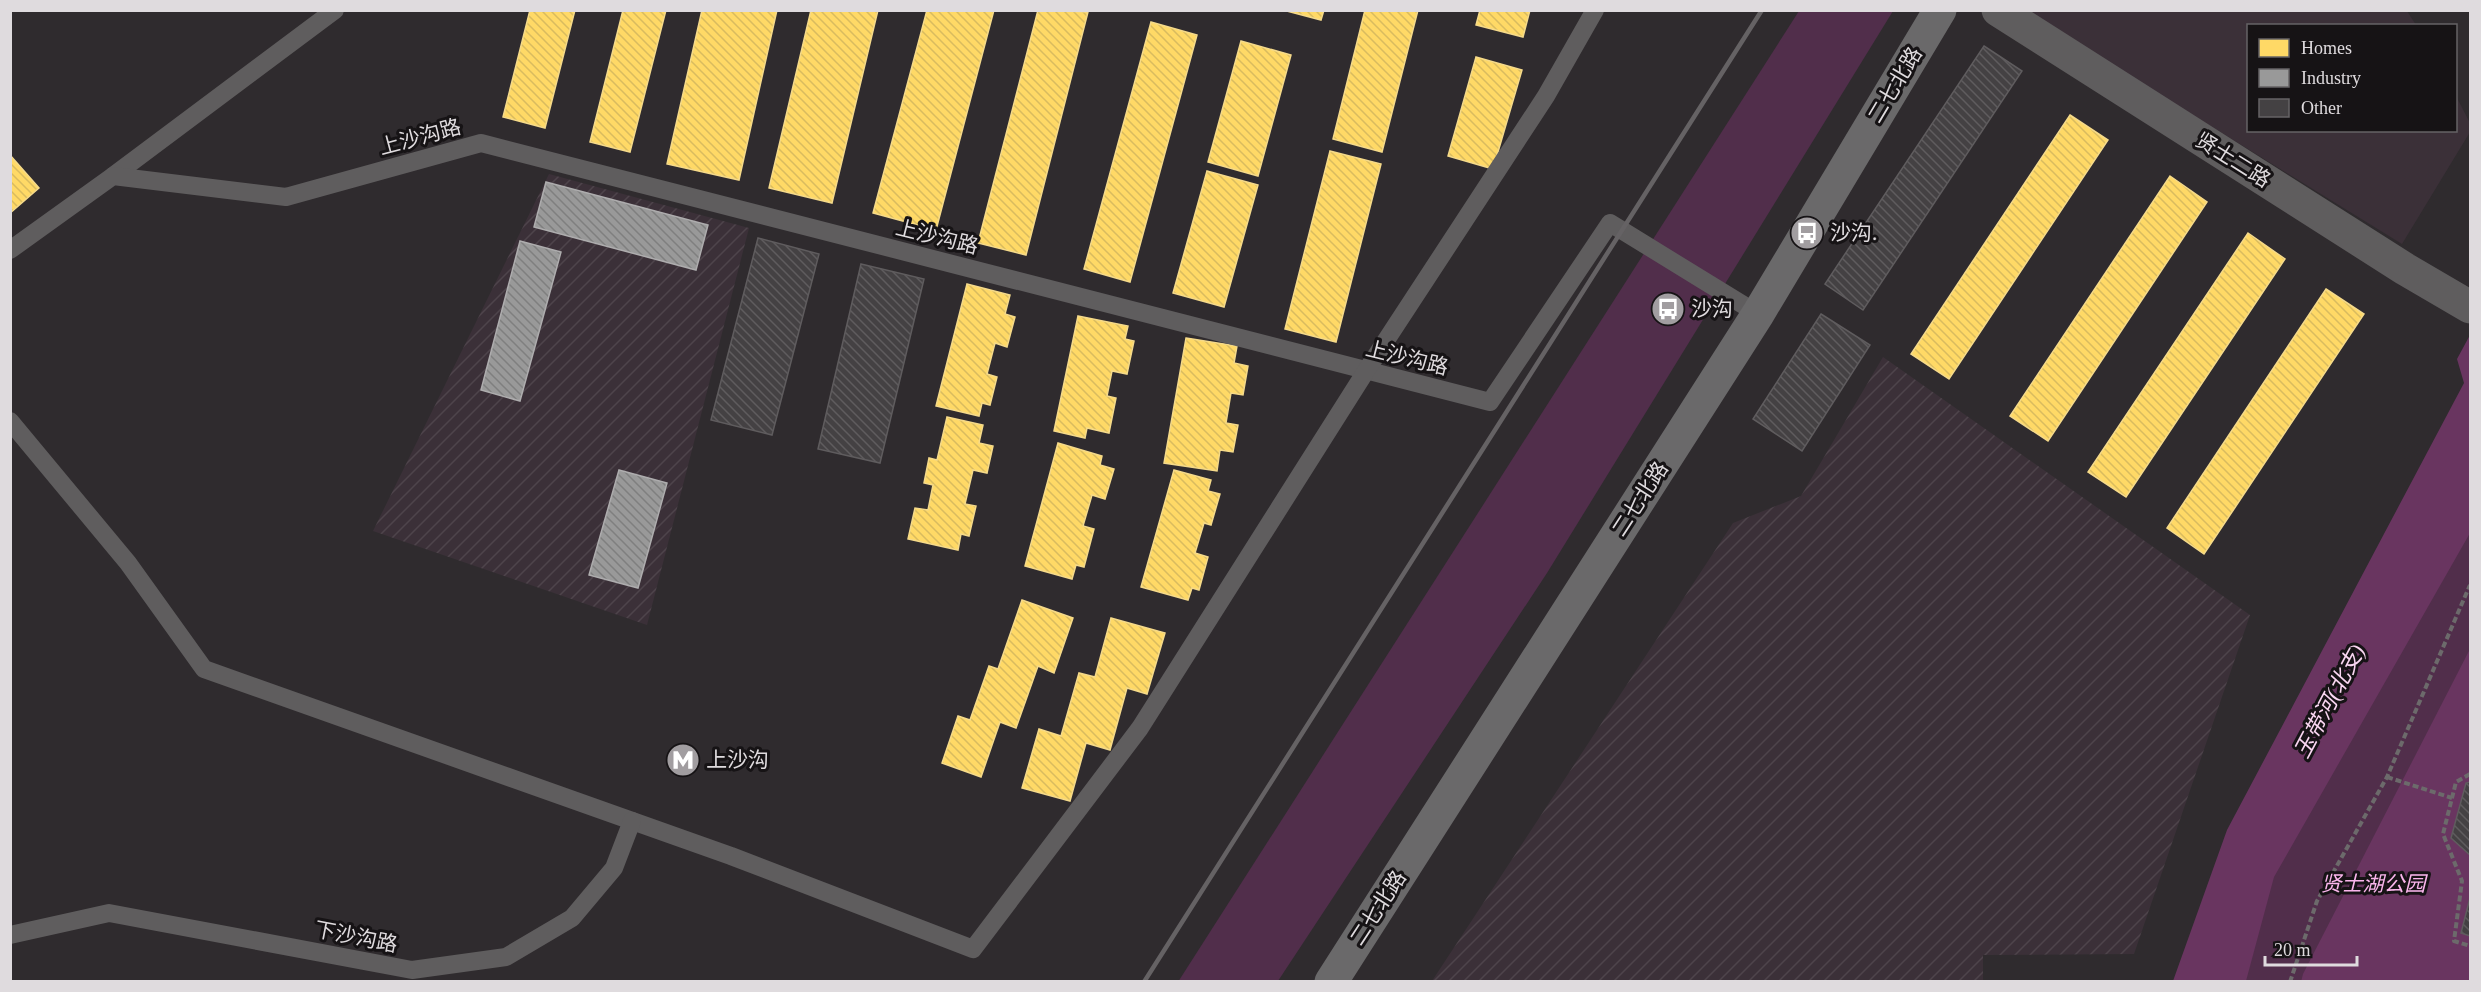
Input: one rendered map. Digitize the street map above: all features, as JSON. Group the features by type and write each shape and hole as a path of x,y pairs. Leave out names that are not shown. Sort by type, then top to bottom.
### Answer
{"main road":[{"name":"二七北路","path":"1332,981 1758,314 1940,10"}],"street":[{"name":"贤士二路","path":"1998,10 2405,269 2470,307"}],"lane":[{"path":"10,250 335,10"},
{"path":"10,421 128,563 204,669 731,856 973,949 1140,728 1366,370 1546,96 1595,10"},
{"name":"上沙沟路","path":"113,176 286,197 481,144 1490,402 1610,223 1758,314"},
{"name":"下沙沟路","path":"10,935 109,913 412,970 506,957 572,918 614,868 632,821"}],"path":[{"path":"2290,981 2317,901 2387,777 2470,585"},
{"path":"2470,774 2456,782 2443,834 2462,880 2454,941 2470,946"},
{"path":"2387,777 2452,798"}],"shaded area":[{"path":"2024,11 2407,11 2415,24 2247,24 2247,132 2457,132 2457,98 2470,123 2470,132 2402,244"},
{"path":"549,174 749,228 647,625 373,531"},
{"path":"1883,357 2250,615 2134,954 1983,955 1983,982 1432,981 1733,523 1801,496"}],"green space":[{"path":"1799,11 1893,11 1547,573 1278,981 1178,982"},
{"name":"贤士湖公园","path":"2470,494 2470,981 2242,982 2268,874"}],"water":[{"name":"玉带河(北支)","path":"2470,335 2470,533 2274,877 2246,981 2173,981 2227,830 2464,383 2457,359"},
{"path":"2470,649 2470,981 2301,982 2303,974"}],"building: Homes":[{"path":"530,10 575,10 545,128 503,117"},
{"path":"623,10 666,10 630,152 590,142"},
{"path":"702,10 777,10 739,180 667,164"},
{"path":"811,10 878,10 832,203 769,188"},
{"path":"927,10 994,10 936,230 873,213"},
{"path":"1038,10 1088,12 1026,255 978,243"},
{"path":"1283,10 1324,10 1321,20"},
{"path":"1365,10 1418,10 1382,152 1333,139"},
{"path":"1480,10 1530,10 1523,37 1476,25"},
{"path":"1151,22 1197,35 1130,282 1084,269"},
{"path":"1241,41 1291,55 1258,176 1208,162"},
{"path":"1476,57 1522,70 1493,169 1448,156"},
{"path":"2070,115 2108,140 1949,379 1911,354"},
{"path":"1330,151 1381,164 1336,342 1285,329"},
{"path":"10,155 39,188 10,213"},
{"path":"1207,171 1258,185 1224,307 1173,293"},
{"path":"2170,176 2207,202 2048,441 2010,416"},
{"path":"2248,233 2285,259 2126,497 2088,472"},
{"path":"967,284 1010,295 1005,314 1015,317 1007,347 995,343 987,374 997,377 990,405 982,403 979,416 936,406"},
{"path":"2326,289 2364,314 2204,554 2167,528"},
{"path":"1078,316 1128,326 1125,339 1134,341 1127,374 1112,371 1107,396 1116,398 1109,433 1087,428 1085,438 1054,431"},
{"path":"1186,338 1237,346 1234,363 1248,366 1243,395 1231,393 1226,423 1238,425 1233,452 1220,450 1217,471 1164,463"},
{"path":"947,417 983,425 979,443 993,446 987,473 973,470 965,504 976,506 969,536 961,534 958,550 908,539 915,508 928,510 933,485 924,483 929,458 937,460"},
{"path":"1058,443 1102,456 1100,465 1114,469 1105,499 1092,495 1083,526 1094,529 1084,567 1076,565 1072,579 1025,566"},
{"path":"1174,470 1211,480 1208,491 1220,494 1211,525 1204,523 1195,553 1208,557 1199,590 1192,588 1188,600 1141,587"},
{"path":"1022,600 1073,618 1054,673 1038,666 1016,728 1000,722 981,777 942,763 958,716 970,720 989,666 998,669"},
{"path":"1111,618 1165,633 1147,694 1127,688 1110,750 1086,743 1070,801 1022,788 1039,729 1061,736 1079,673 1095,677"}],"building: Industry":[{"path":"546,182 708,225 696,270 534,227"},
{"path":"520,241 561,252 520,401 481,390"},
{"path":"619,470 667,483 638,588 589,575"}],"building: Other":[{"path":"1984,46 2022,71 1863,310 1825,284"},
{"path":"758,238 819,254 772,435 711,420"},
{"path":"861,264 924,279 880,463 818,449"},
{"path":"1821,314 1870,345 1802,451 1753,419"},
{"path":"2470,782 2470,855 2451,838 2466,783"},
{"path":"2470,898 2470,936 2461,933"}],"railway":[{"path":"1144,982 1762,10"}],"place":[{"name":"沙沟.","path":"1807,233"},
{"name":"沙沟","path":"1668,309"},
{"name":"上沙沟","path":"683,760"}]}
